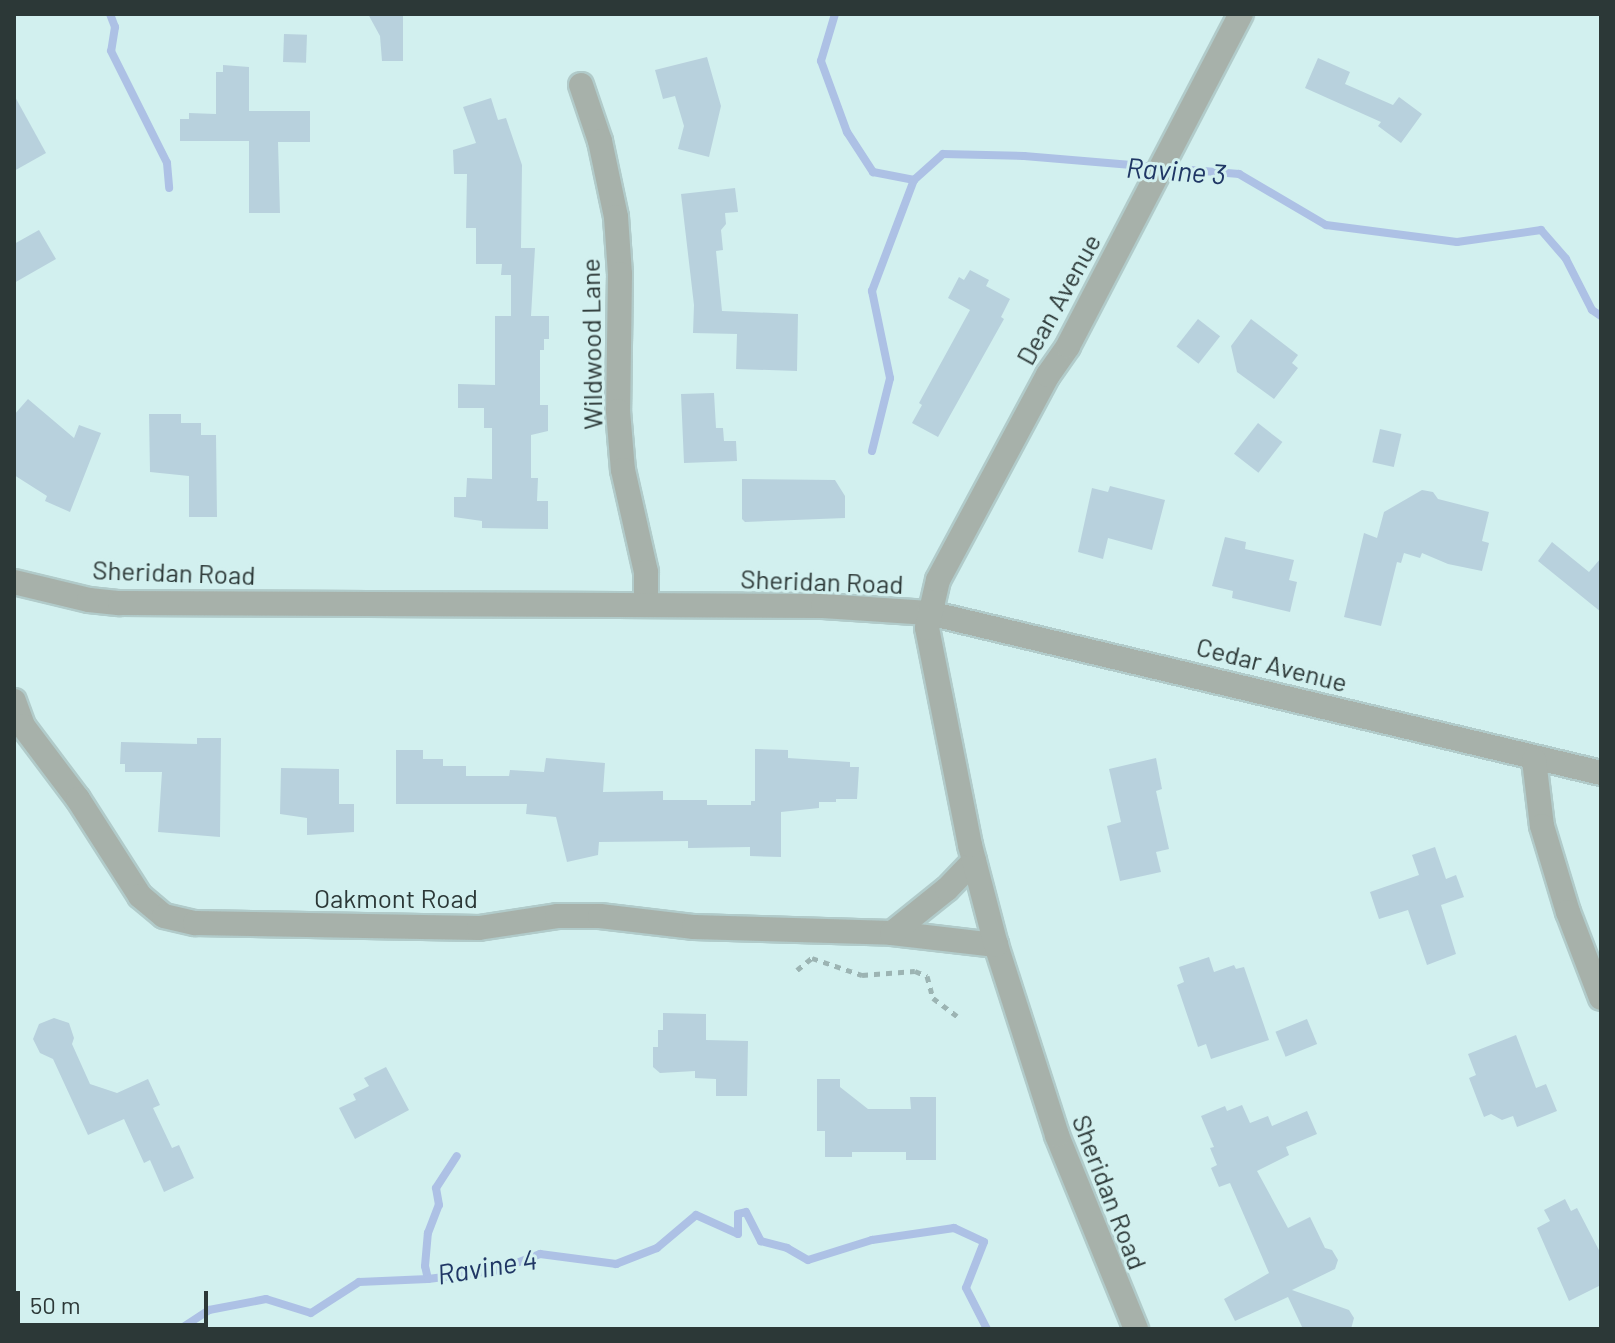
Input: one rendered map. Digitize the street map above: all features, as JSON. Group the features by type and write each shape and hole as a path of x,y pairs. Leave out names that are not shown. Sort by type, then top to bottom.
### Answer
{"street":[{"name":"Dean Avenue","path":"929,613 938,580 1048,375 1068,346 1241,14"},
{"name":"Wildwood Lane","path":"581,85 600,141 616,217 620,274 618,411 623,470 646,572 646,605"},
{"name":"Sheridan Road","path":"14,582 89,600 120,603 823,606 929,613 930,659 974,861 996,945 1057,1135 1136,1329"},
{"name":"Cedar Avenue","path":"929,613 1454,737 1534,760 1601,773"},
{"name":"Oakmont Road","path":"14,701 23,726 78,799 140,896 164,916 195,923 479,928 557,916 600,916 694,927 892,933 996,945"},
{"path":"1534,760 1542,826 1601,998"},
{"path":"892,933 947,889 974,861"}],"path":[{"path":"797,970 812,958 862,975 915,971 927,976 933,998 957,1016"}],"building":[{"path":"368,14 403,14 403,61 382,61 380,36"},
{"path":"284,34 307,35 306,63 283,62"},
{"path":"707,57 721,106 709,157 678,149 684,126 675,96 663,99 655,70"},
{"path":"1318,58 1350,72 1345,84 1393,105 1399,97 1422,114 1401,143 1378,126 1381,122 1305,88"},
{"path":"223,65 249,67 249,111 310,111 310,142 278,142 280,213 249,213 249,141 180,141 180,119 189,119 189,113 216,114 216,72 223,72"},
{"path":"14,95 46,153 14,171"},
{"path":"491,98 498,120 506,118 522,165 521,248 535,248 531,316 549,316 549,339 544,339 544,350 540,350 540,405 548,405 548,431 531,435 531,478 538,478 537,501 548,501 548,529 482,528 482,521 454,517 454,497 466,497 467,478 492,479 492,428 484,428 484,408 458,408 458,384 495,385 495,316 511,316 511,275 501,275 502,264 476,264 476,228 466,228 467,174 454,174 453,150 476,143 463,107"},
{"path":"735,188 738,212 725,213 726,224 721,230 723,250 716,251 722,311 798,314 797,371 736,369 737,334 693,333 694,305 681,194"},
{"path":"39,230 56,259 14,283 14,244"},
{"path":"970,270 989,280 986,286 1010,299 1001,317 1004,319 938,437 912,423 922,405 919,403 970,310 948,298 959,277 964,280"},
{"path":"1198,319 1220,336 1199,364 1176,347"},
{"path":"1251,319 1298,355 1292,363 1298,368 1274,399 1237,372 1231,346"},
{"path":"714,393 716,428 723,428 724,441 736,441 737,461 684,463 681,394"},
{"path":"28,399 74,438 79,425 101,433 70,512 45,501 47,496 14,475 14,415"},
{"path":"149,414 181,414 181,423 201,423 201,435 216,435 217,517 189,517 189,476 150,472"},
{"path":"1258,423 1282,442 1258,473 1234,454"},
{"path":"1380,429 1401,434 1394,467 1372,462"},
{"path":"742,479 835,480 845,496 845,518 745,522 742,519"},
{"path":"1110,486 1165,500 1152,550 1108,538 1103,559 1078,552 1092,488 1108,492"},
{"path":"1422,490 1433,492 1438,499 1489,512 1482,541 1489,543 1482,571 1448,564 1422,553 1420,558 1404,553 1401,563 1397,562 1381,626 1344,617 1364,533 1377,538 1384,512"},
{"path":"1225,537 1246,542 1245,549 1294,560 1289,580 1297,582 1290,612 1232,598 1233,591 1212,586"},
{"path":"1552,542 1589,572 1601,558 1601,612 1538,561"},
{"path":"197,738 221,738 220,837 158,832 162,772 125,772 125,764 120,764 121,742 197,744"},
{"path":"755,749 788,750 788,758 850,762 850,767 859,767 857,799 836,799 836,802 819,802 819,808 781,812 781,857 750,856 750,847 688,848 688,841 599,842 598,855 567,862 556,817 526,814 527,804 396,804 396,750 423,750 423,759 443,759 443,766 466,766 466,776 509,776 510,770 544,772 546,758 605,763 603,792 663,791 663,800 707,800 707,805 751,805 751,801 755,801"},
{"path":"1156,758 1162,789 1156,791 1169,849 1156,852 1161,872 1120,881 1107,826 1121,822 1109,769"},
{"path":"281,768 339,769 339,804 354,804 354,832 307,835 307,818 280,814"},
{"path":"1435,847 1446,879 1456,875 1464,897 1441,905 1456,954 1427,965 1408,910 1379,919 1370,892 1419,875 1412,855"},
{"path":"1209,957 1214,972 1234,965 1236,969 1244,967 1269,1040 1211,1059 1206,1044 1198,1047 1177,985 1184,982 1179,967"},
{"path":"663,1013 706,1014 706,1040 748,1041 747,1096 716,1096 716,1079 695,1078 695,1071 660,1073 653,1067 653,1047 658,1047 658,1030 663,1030"},
{"path":"54,1018 69,1023 74,1038 72,1044 90,1084 117,1093 148,1079 160,1105 153,1108 172,1148 179,1145 194,1178 164,1192 150,1160 144,1163 124,1119 88,1135 53,1059 40,1053 33,1039 39,1024"},
{"path":"1307,1019 1317,1044 1286,1057 1275,1032"},
{"path":"1516,1035 1536,1088 1546,1084 1557,1111 1517,1127 1513,1116 1502,1120 1491,1114 1484,1117 1469,1078 1476,1075 1468,1054"},
{"path":"386,1067 409,1110 355,1139 339,1108 356,1100 353,1094 369,1086 364,1078"},
{"path":"817,1079 840,1079 840,1087 868,1109 911,1109 910,1097 936,1097 936,1160 906,1160 906,1152 852,1152 852,1157 825,1157 825,1131 817,1131"},
{"path":"1242,1105 1250,1123 1268,1116 1272,1126 1307,1111 1317,1134 1286,1147 1289,1155 1257,1171 1288,1228 1310,1217 1325,1248 1332,1250 1338,1260 1335,1269 1292,1290 1349,1310 1354,1318 1351,1329 1303,1329 1288,1297 1235,1321 1224,1299 1269,1273 1230,1183 1219,1187 1211,1168 1217,1165 1210,1148 1214,1147 1201,1116 1225,1106 1227,1111"},
{"path":"1565,1199 1571,1211 1577,1208 1601,1254 1601,1285 1569,1301 1537,1228 1550,1221 1544,1210"}],"waterway":[{"path":"110,14 115,27 111,51 167,163 169,188"},
{"name":"Ravine 3","path":"835,14 821,61 847,132 873,172 914,180 943,154 1024,156 1239,174 1326,225 1457,242 1541,230 1566,259 1592,310 1601,316"},
{"path":"872,451 890,378 872,291 914,180"},
{"path":"428,1279 425,1266 428,1233 439,1205 436,1188 457,1156"},
{"name":"Ravine 4","path":"180,1329 209,1310 266,1299 311,1313 359,1282 428,1279 498,1270 540,1254 616,1264 657,1248 696,1215 738,1234 738,1214 746,1212 761,1241 787,1248 808,1260 872,1240 954,1228 984,1242 966,1288 987,1329"}]}
